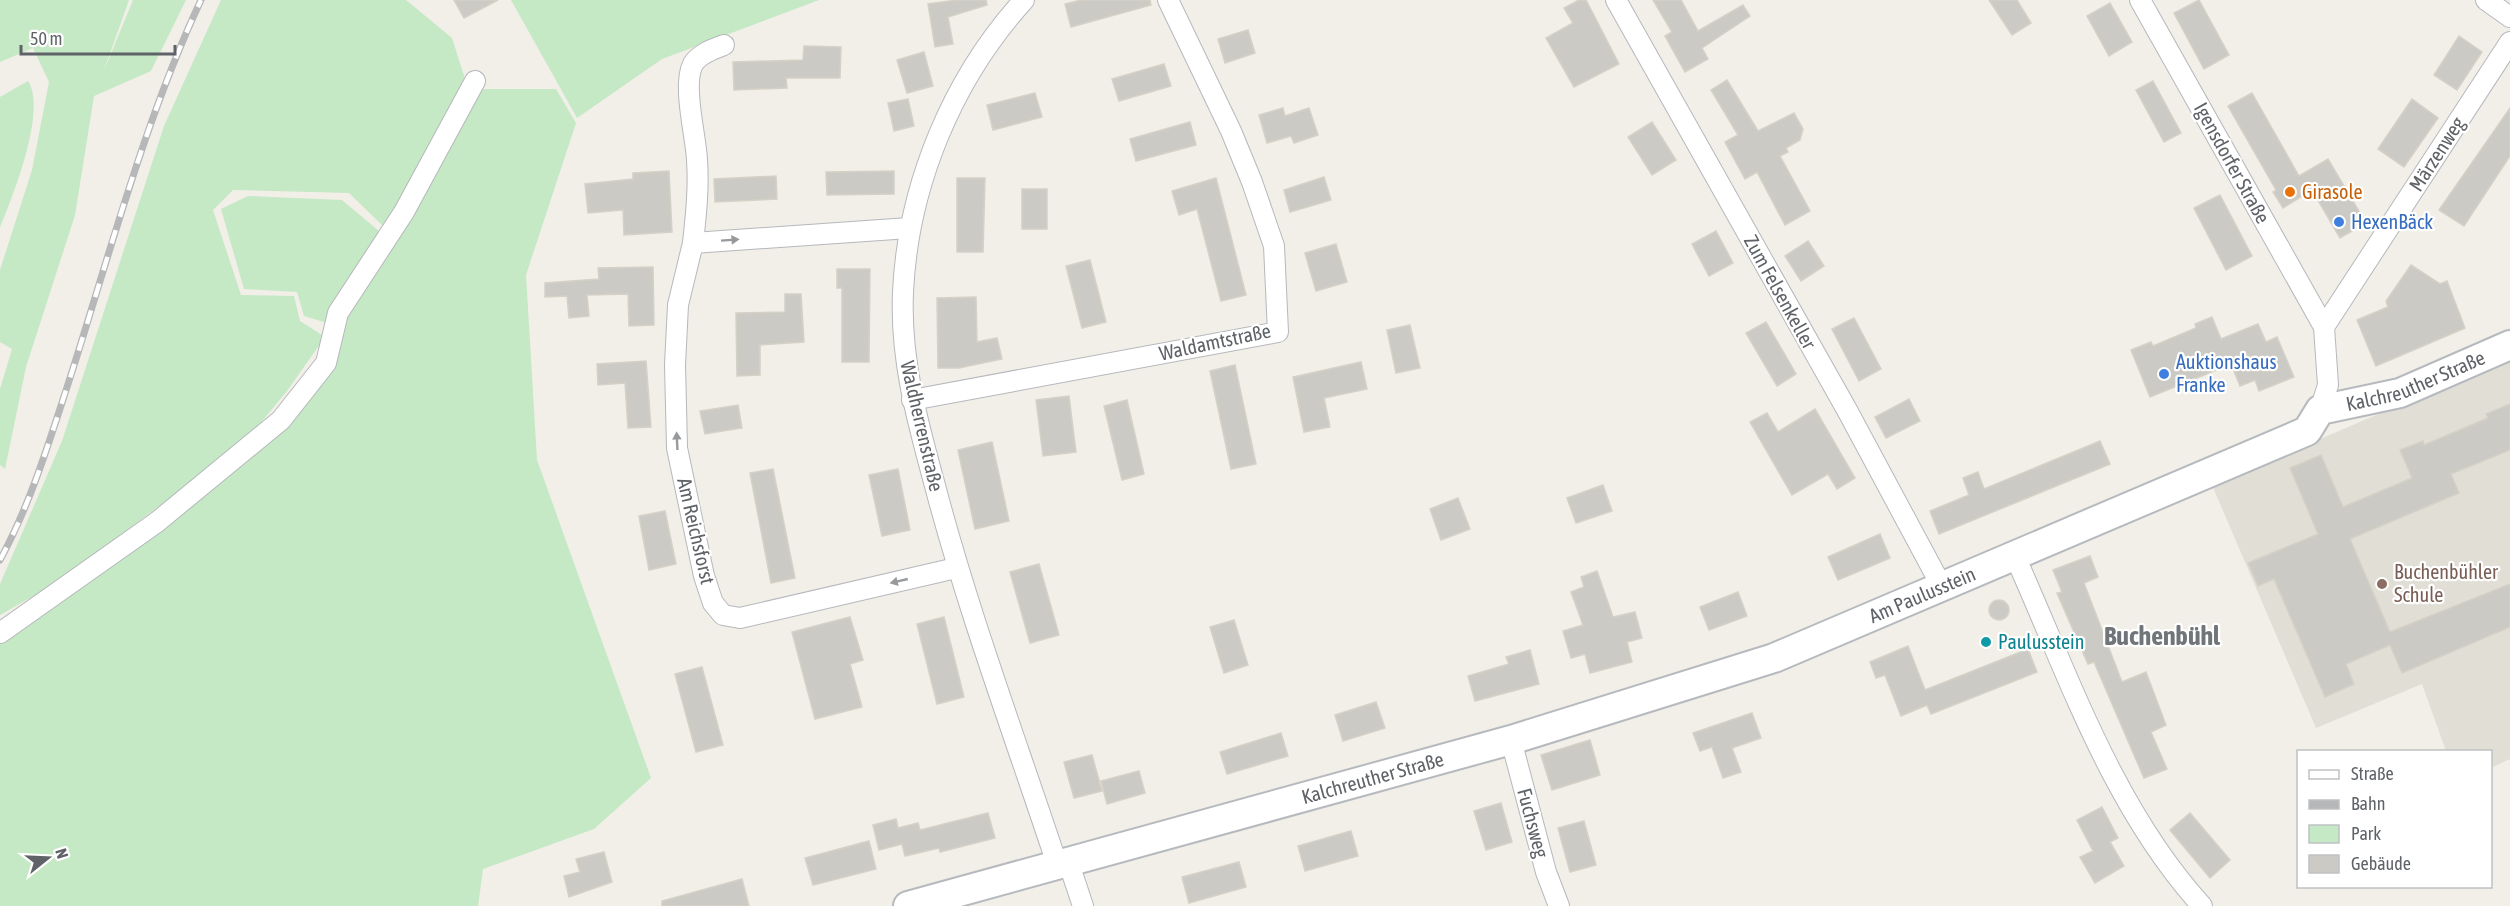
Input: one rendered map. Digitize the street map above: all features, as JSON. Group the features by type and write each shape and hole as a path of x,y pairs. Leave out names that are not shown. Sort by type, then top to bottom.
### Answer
{"street":[{"name":"Waldherrenstraße","path":"1024,0 979,59 952,103 925,174 909,228 903,294 905,356 912,400 956,567 1062,863 1083,906"},
{"name":"Waldamtstraße","path":"912,400 1278,332 1274,246 1252,182 1231,131 1168,0"},
{"name":"Zum Felsenkeller","path":"1616,0 1846,410 1941,585"},
{"name":"Igensdorfer Straße","path":"2140,0 2324,327"},
{"path":"2486,0 2510,17"},
{"name":"Märzenweg","path":"2324,327 2510,42"},
{"name":"Am Reichsforst","path":"724,45 708,51 693,63 689,79 697,159 698,198 693,243 678,305 675,364 677,448 704,576 713,603 723,615 740,618 956,567"},
{"path":"0,633 157,522 281,420 326,363 338,313 404,212 475,81"},
{"path":"693,243 909,228"},
{"name":"Kalchreuther Straße","path":"2159,492 2307,431 2320,410 2328,385 2324,327"},
{"name":"Kalchreuther Straße","path":"2320,410 2400,393 2510,345"},
{"name":"Am Paulusstein","path":"1829,633 2159,492"},
{"path":"2014,554 2115,780 2138,821 2178,880 2202,906"},
{"name":"Kalchreuther Straße","path":"908,906 1510,740 1721,676 1774,658 1829,633"},
{"name":"Fuchsweg","path":"1510,740 1546,872 1559,906"}],"shaded area":[{"name":"Buchenbühler Schule","path":"2510,358 2510,759 2492,768 2492,750 2446,750 2422,684 2316,728 2212,485"}],"green space":[{"path":"0,0 129,0 103,73 133,0 186,0 151,71 94,96 75,215 26,367 5,469 0,465 0,389 12,349 0,342 0,270 32,170 49,82 33,48 0,62"},
{"path":"221,0 406,0 452,38 466,82 384,227 349,193 233,190 213,210 241,295 294,296 300,321 325,337 287,391 243,444 51,586 0,615 0,584 62,441 164,126"},
{"path":"511,0 819,0 662,59 577,118"},
{"path":"28,81 33,95 31,132 20,175 0,227 0,97"},
{"path":"476,89 556,89 576,123 526,275 537,460 651,778 594,829 483,869 478,906 0,906 0,644 281,426"},
{"path":"248,196 342,200 379,231 327,323 304,316 297,292 244,289 221,209"}],"building":[{"path":"454,0 498,0 464,18"},
{"path":"957,0 986,0 987,5 948,17 953,44 935,47 928,4"},
{"path":"1081,0 1150,0 1151,5 1071,27 1065,4"},
{"path":"1579,0 1586,0 1619,64 1574,87 1546,38 1573,23 1564,8"},
{"path":"1653,0 1681,0 1698,31 1743,5 1750,16 1702,48 1708,59 1685,72 1665,36 1672,32"},
{"path":"1989,0 2017,0 2031,23 2012,35"},
{"path":"2199,0 2229,55 2204,69 2174,13"},
{"path":"2110,3 2132,42 2109,56 2087,16"},
{"path":"1248,30 1255,53 1225,63 1218,39"},
{"path":"2459,36 2482,52 2457,90 2434,75"},
{"path":"804,46 841,47 840,78 786,78 787,88 734,90 733,62 803,60"},
{"path":"924,52 933,86 907,93 897,60"},
{"path":"1164,64 1171,86 1119,101 1112,79"},
{"path":"1727,80 1758,131 1794,113 1803,129 1800,140 1786,148 1788,152 1780,156 1810,211 1785,225 1757,172 1745,179 1725,142 1738,135 1711,90"},
{"path":"2153,81 2181,133 2164,142 2136,90"},
{"path":"1035,93 1042,117 993,130 987,105"},
{"path":"2252,93 2299,176 2328,159 2366,223 2340,238 2312,190 2283,208 2273,192 2276,190 2228,106"},
{"path":"908,99 914,126 894,131 888,103"},
{"path":"2412,99 2438,118 2404,167 2378,149"},
{"path":"1283,108 1285,116 1309,108 1318,135 1294,143 1291,136 1267,143 1259,115"},
{"path":"2510,108 2510,156 2464,226 2439,210"},
{"path":"1190,122 1196,145 1136,161 1130,139"},
{"path":"1652,122 1676,160 1652,175 1628,137"},
{"path":"669,171 672,232 624,235 623,210 588,213 585,184 633,179 633,173"},
{"path":"894,171 894,194 827,195 826,172"},
{"path":"776,176 777,199 715,202 714,179"},
{"path":"1324,177 1331,200 1290,212 1284,190"},
{"path":"957,178 985,178 983,252 957,252"},
{"path":"1216,178 1246,295 1221,301 1197,209 1179,215 1172,191"},
{"path":"1022,189 1047,189 1047,229 1022,229"},
{"path":"2220,195 2252,256 2226,270 2194,208"},
{"path":"1716,231 1733,263 1709,276 1692,244"},
{"path":"1808,241 1824,266 1801,281 1785,256"},
{"path":"1336,244 1347,282 1316,291 1305,253"},
{"path":"1090,260 1106,322 1082,328 1066,266"},
{"path":"2411,265 2440,284 2447,281 2465,328 2376,366 2357,320 2388,307 2386,301"},
{"path":"653,267 654,325 629,326 628,294 587,295 589,316 569,318 567,296 545,297 545,283 599,279 598,268"},
{"path":"837,269 870,269 869,362 842,362 842,288 837,288"},
{"path":"785,294 801,294 804,342 760,345 760,375 737,376 736,313 785,312"},
{"path":"976,297 977,342 997,338 1002,359 959,368 938,368 937,298"},
{"path":"2212,317 2221,339 2258,324 2266,342 2277,337 2294,377 2259,391 2255,380 2240,386 2231,364 2150,397 2131,350 2151,342 2153,346 2196,328 2195,324"},
{"path":"1854,318 1881,369 1859,381 1832,329"},
{"path":"1766,322 1796,374 1777,386 1746,333"},
{"path":"1410,325 1420,368 1396,373 1387,330"},
{"path":"646,361 651,427 628,428 625,383 598,385 597,364"},
{"path":"1361,362 1367,389 1324,398 1330,427 1304,432 1293,377"},
{"path":"1235,365 1256,464 1231,469 1210,371"},
{"path":"1069,396 1076,452 1043,456 1036,400"},
{"path":"1909,399 1920,421 1886,438 1875,417"},
{"path":"1127,400 1144,474 1122,480 1104,406"},
{"path":"2510,404 2510,450 2451,474 2459,493 2350,539 2390,632 2510,584 2510,627 2402,673 2390,645 2346,664 2354,684 2325,697 2274,579 2258,586 2248,563 2318,534 2290,468 2321,455 2343,507 2412,478 2400,450 2423,441 2424,445 2488,418 2486,414"},
{"path":"738,405 742,428 705,434 700,411"},
{"path":"1815,409 1855,478 1837,489 1828,474 1792,495 1750,422 1767,413 1778,432"},
{"path":"2100,441 2110,464 1939,534 1930,511 1969,495 1963,478 1978,472 1984,489"},
{"path":"992,442 1009,521 975,529 958,450"},
{"path":"773,469 795,578 771,583 750,473"},
{"path":"898,469 910,530 882,536 869,475"},
{"path":"1603,485 1612,511 1576,523 1567,498"},
{"path":"1458,498 1470,529 1441,540 1430,509"},
{"path":"665,511 676,564 649,570 639,516"},
{"path":"1880,534 1890,558 1838,580 1828,557"},
{"path":"2090,556 2098,577 2084,583 2122,682 2146,672 2166,725 2151,732 2167,769 2144,778 2094,662 2088,664 2057,593 2062,592 2053,570"},
{"path":"1039,564 1059,635 1030,643 1010,572"},
{"path":"1597,571 1613,617 1635,612 1642,638 1627,642 1632,662 1590,673 1585,654 1571,658 1563,631 1583,625 1571,592 1584,587 1581,577"},
{"path":"1738,592 1747,616 1709,630 1700,607"},
{"path":"1999,600 2006,603 2009,610 2006,617 1999,620 1992,617 1989,610 1992,603"},
{"path":"850,617 863,660 850,664 862,707 815,719 792,632"},
{"path":"944,617 964,697 937,704 917,624"},
{"path":"1234,620 1248,665 1224,673 1210,627"},
{"path":"1908,646 1925,690 2028,649 2037,672 1931,714 1927,705 1901,716 1885,675 1876,678 1870,662"},
{"path":"1530,650 1539,684 1475,701 1468,676 1509,664 1506,657"},
{"path":"702,667 723,745 696,752 675,674"},
{"path":"1376,702 1385,728 1343,741 1335,715"},
{"path":"1752,713 1761,738 1732,748 1741,772 1723,778 1712,747 1700,751 1693,733"},
{"path":"1281,733 1288,756 1227,774 1220,752"},
{"path":"1590,740 1600,775 1552,790 1541,755"},
{"path":"1092,755 1102,791 1074,798 1064,762"},
{"path":"1139,771 1145,793 1107,804 1101,781"},
{"path":"1501,803 1512,842 1486,850 1474,811"},
{"path":"2102,807 2118,838 2110,842 2124,866 2095,883 2080,857 2093,851 2077,820"},
{"path":"988,813 995,838 940,852 939,848 905,856 902,844 879,850 873,825 896,819 898,828 918,823 920,830"},
{"path":"2190,813 2230,860 2210,878 2170,830"},
{"path":"1584,821 1596,865 1570,872 1558,828"},
{"path":"1351,831 1358,856 1305,871 1298,846"},
{"path":"869,841 876,869 813,885 805,858"},
{"path":"604,852 612,882 569,897 564,876 580,872 576,859"},
{"path":"1239,862 1246,887 1189,903 1182,877"},
{"path":"742,879 749,906 662,906 662,901"}],"railway":[{"path":"0,560 39,470 145,139 201,0"}],"place":[{"name":"Girasole","path":"2290,192"},
{"name":"HexenBäck","path":"2339,222"},
{"name":"Auktionshaus Franke","path":"2164,374"},
{"name":"Buchenbühler Schule","path":"2382,584"},
{"name":"Paulusstein","path":"1986,642"}],"district":[{"name":"Buchenbühl","path":"2162,636"}]}
